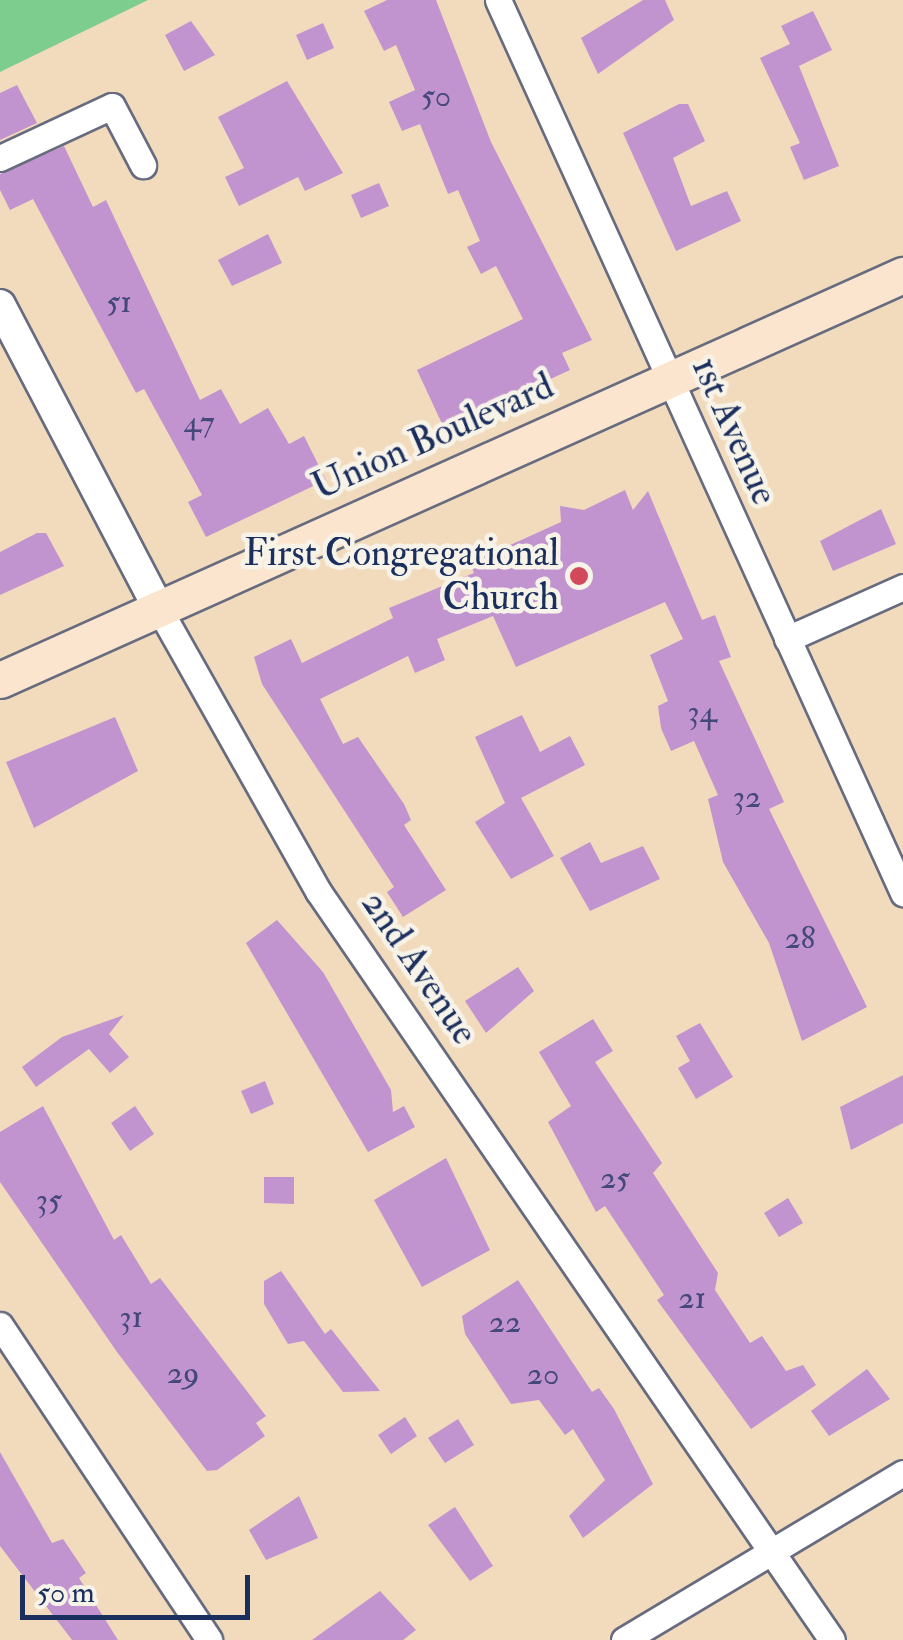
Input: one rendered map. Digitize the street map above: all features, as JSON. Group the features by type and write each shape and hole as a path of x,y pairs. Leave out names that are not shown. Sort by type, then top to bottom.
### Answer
{"main road":[{"name":"Union Boulevard","path":"0,680 903,275"}],"street":[{"name":"1st Avenue","path":"498,0 903,893"},
{"path":"0,158 112,106 143,166"},
{"name":"2nd Avenue","path":"0,305 158,607 318,891 832,1640"},
{"path":"787,639 903,587"},
{"path":"0,1325 209,1640"},
{"path":"624,1640 903,1473"}],"green space":[{"path":"0,0 148,0 0,72"}],"building":[{"path":"387,0 436,0 491,142 592,340 562,353 570,370 444,428 417,370 523,319 496,266 481,274 467,247 480,241 458,190 448,194 420,124 402,131 389,102 415,90 396,45 384,51 364,11"},
{"path":"643,0 665,0 674,20 598,74 581,38"},
{"path":"813,11 832,50 799,66 839,166 804,180 790,147 800,143 760,58 790,44 781,26"},
{"path":"191,21 215,55 184,71 165,35"},
{"path":"323,23 334,48 307,60 296,35"},
{"path":"287,81 343,173 305,191 298,177 239,206 225,177 244,168 218,117"},
{"path":"17,85 37,123 0,140 0,93"},
{"path":"679,104 688,104 705,141 673,158 691,206 727,191 741,221 676,251 623,133"},
{"path":"64,146 93,207 106,200 200,400 221,389 240,424 268,408 289,444 304,436 326,480 206,537 188,502 202,495 144,389 136,393 33,199 10,210 0,190 0,174"},
{"path":"379,183 389,206 361,218 351,195"},
{"path":"268,234 282,263 232,286 218,260"},
{"path":"625,490 633,510 648,491 702,620 715,615 731,657 719,661 784,802 769,809 867,1007 802,1041 769,943 723,862 708,799 718,795 694,741 671,751 661,728 658,706 668,701 650,655 683,639 665,602 516,667 493,616 437,639 445,660 415,673 408,656 320,699 343,744 358,737 404,804 411,820 404,825 446,890 403,917 387,892 394,887 262,684 254,657 291,639 302,663 393,618 389,608 474,573 470,563 561,522 560,506 584,510"},
{"path":"881,509 896,544 833,571 820,541"},
{"path":"37,533 46,533 64,566 0,595 0,552"},
{"path":"522,715 540,752 570,736 585,765 521,798 554,856 511,879 475,822 505,803 475,737"},
{"path":"115,717 138,771 34,828 6,762"},
{"path":"590,842 601,863 643,846 660,879 590,911 560,858"},
{"path":"277,920 323,972 391,1090 393,1112 404,1106 415,1127 368,1152 246,943"},
{"path":"518,967 534,991 486,1033 465,1001"},
{"path":"124,1015 109,1034 129,1057 110,1073 89,1049 36,1087 22,1067 62,1037"},
{"path":"593,1019 613,1051 595,1062 662,1163 653,1173 718,1273 715,1290 750,1343 762,1336 786,1371 803,1365 816,1385 751,1429 657,1300 664,1295 605,1206 596,1212 548,1122 571,1106 539,1052"},
{"path":"700,1023 733,1077 696,1099 678,1068 690,1061 676,1036"},
{"path":"903,1075 903,1123 851,1150 840,1107"},
{"path":"265,1081 274,1104 251,1114 241,1091"},
{"path":"43,1106 114,1240 121,1235 151,1284 160,1278 266,1416 256,1423 265,1436 217,1470 207,1471 117,1352 0,1182 0,1132"},
{"path":"135,1106 154,1134 130,1151 111,1123"},
{"path":"446,1158 490,1250 422,1287 374,1200"},
{"path":"264,1177 294,1177 294,1204 264,1203"},
{"path":"788,1198 803,1223 779,1237 764,1213"},
{"path":"281,1271 325,1334 331,1329 380,1391 343,1392 304,1341 288,1344 264,1304 264,1281"},
{"path":"518,1280 592,1392 599,1388 614,1409 653,1484 583,1538 569,1516 605,1480 573,1429 565,1435 539,1400 511,1404 465,1334 462,1316"},
{"path":"867,1369 890,1399 829,1436 811,1411"},
{"path":"405,1417 417,1436 391,1454 378,1435"},
{"path":"458,1419 474,1445 445,1463 428,1438"},
{"path":"0,1452 52,1543 63,1539 86,1573 79,1578 118,1640 72,1640 0,1546"},
{"path":"299,1496 318,1538 266,1560 249,1530"},
{"path":"455,1507 493,1566 470,1581 428,1525"},
{"path":"380,1591 416,1630 403,1640 312,1640"}],"place":[{"name":"First Congregational Church","path":"579,576"}]}
